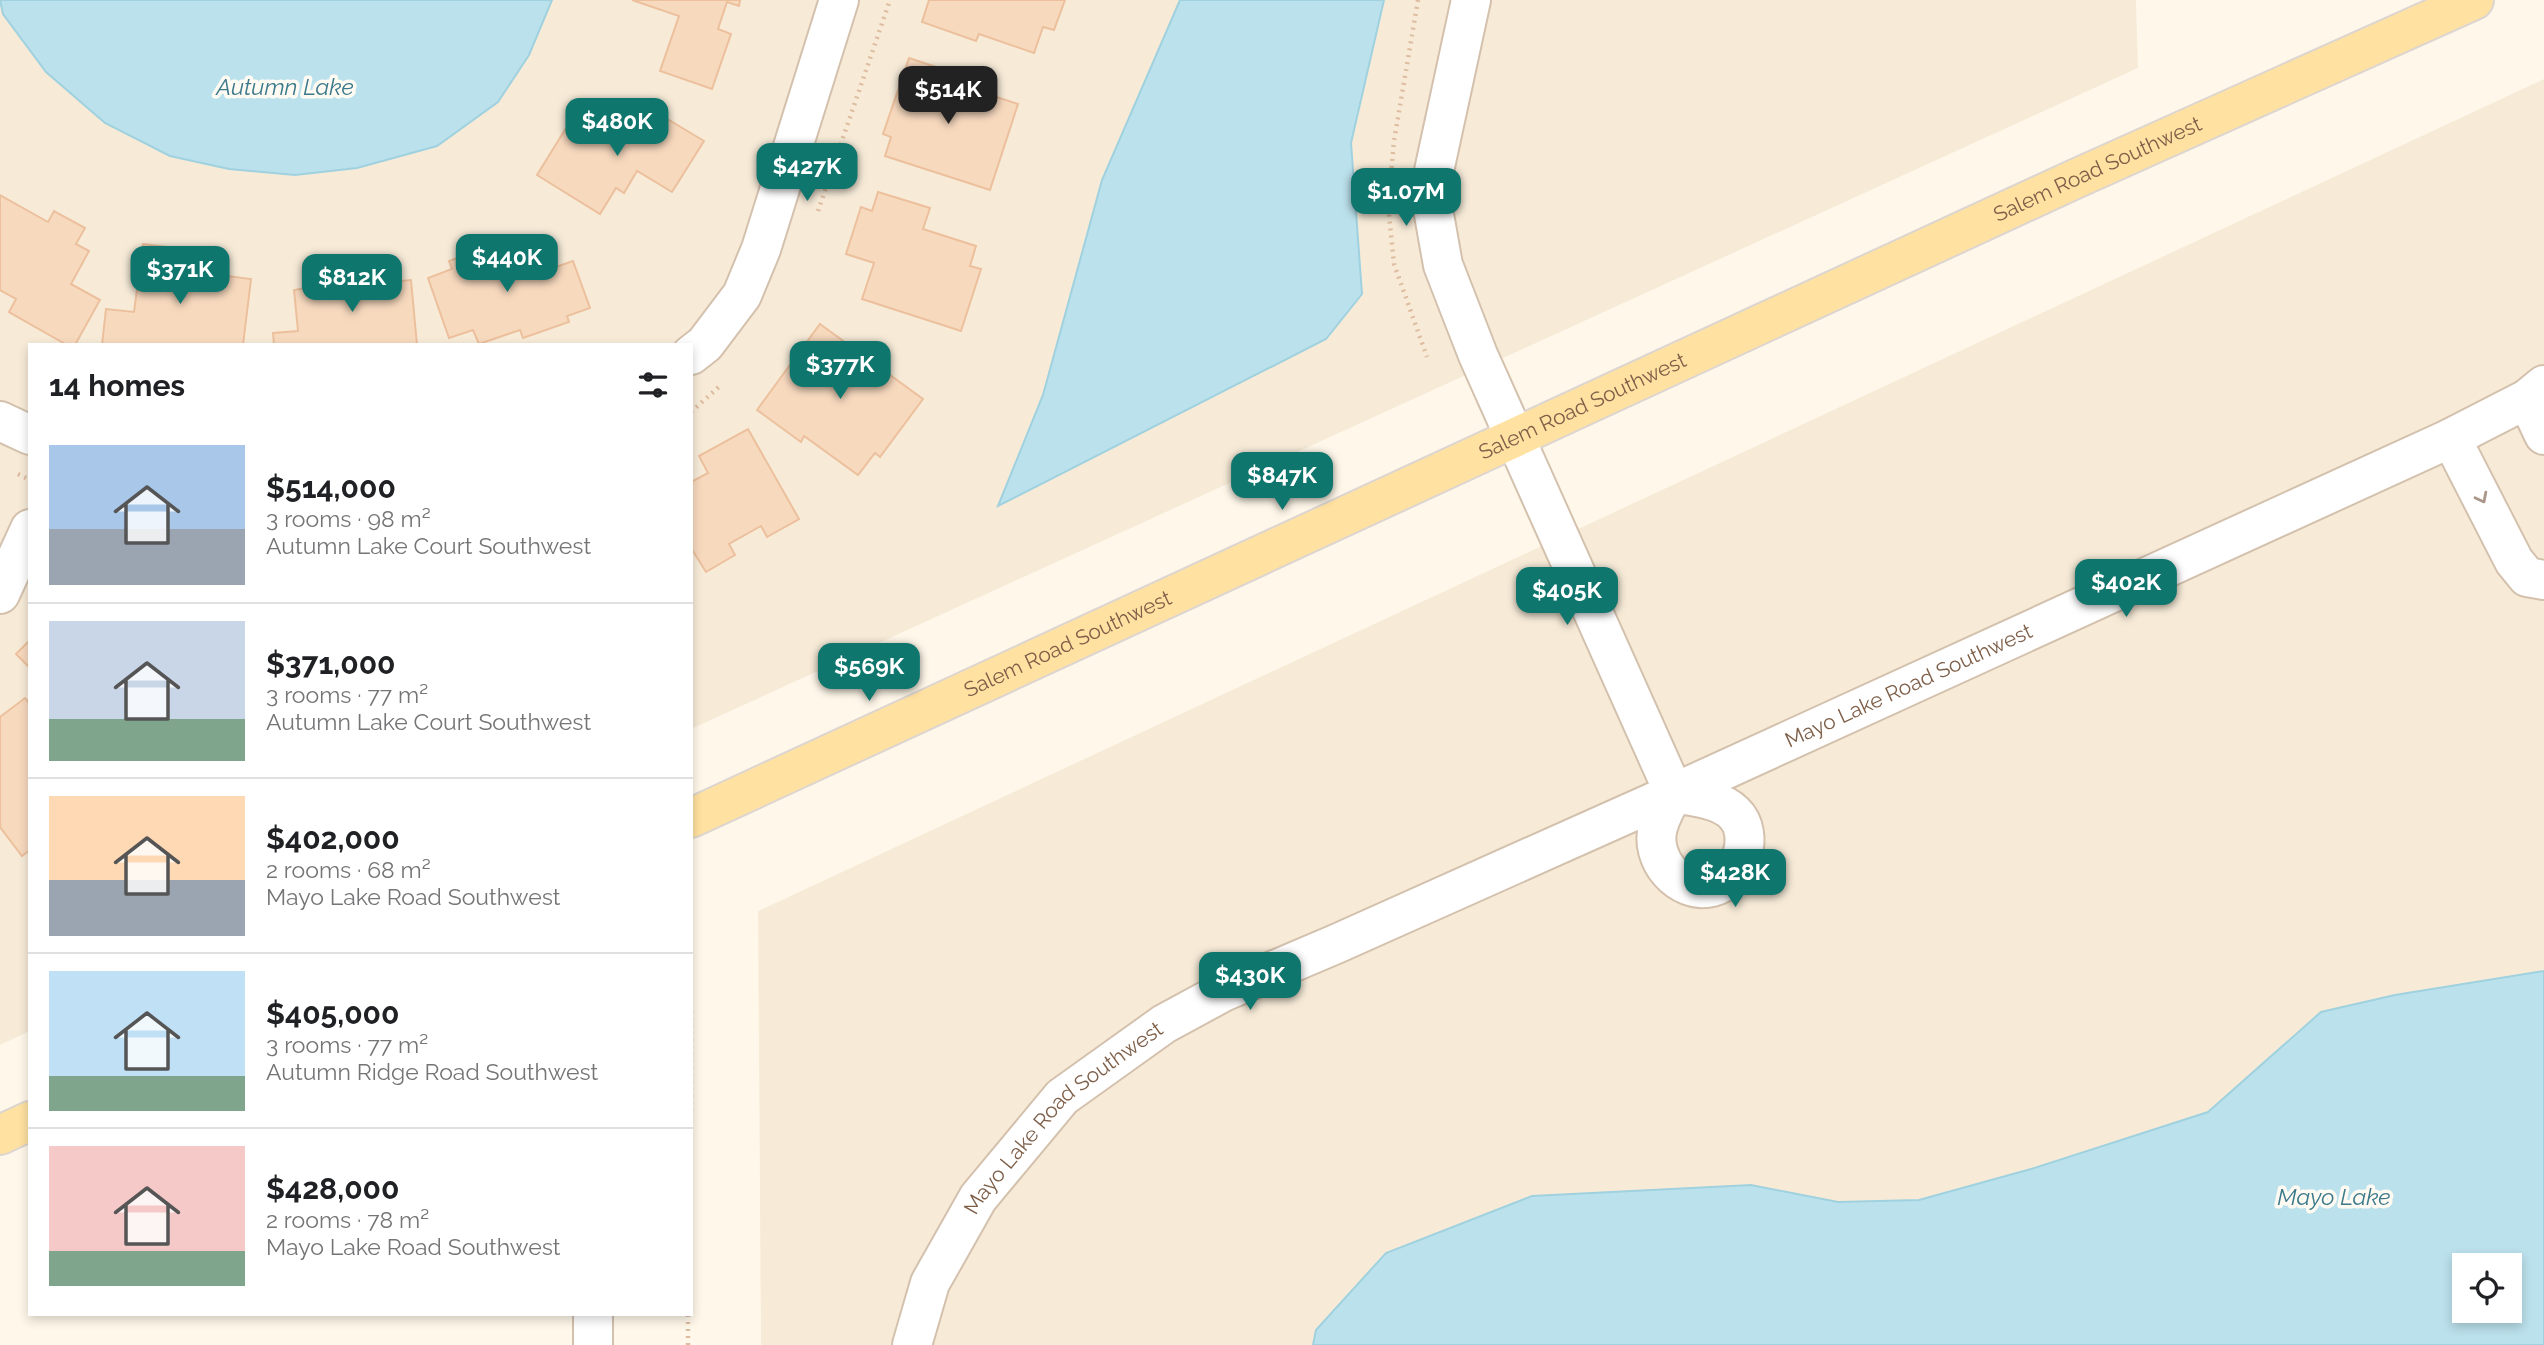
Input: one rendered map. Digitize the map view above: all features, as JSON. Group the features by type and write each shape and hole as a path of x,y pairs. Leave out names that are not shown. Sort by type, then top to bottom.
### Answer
{"main road":[{"name":"Salem Road Southwest","path":"693,817 2075,179 2474,0"},
{"path":"0,1135 28,1122"}],"street":[{"path":"693,353 705,344 742,295 756,261 839,0"},
{"path":"1471,0 1434,171 1433,209 1443,265 1478,355 1674,793"},
{"name":"Mayo Lake Road Southwest","path":"912,1345 930,1283 978,1198 1062,1097 1164,1024 1223,992 1674,793 2451,438 2535,392 2544,435"},
{"path":"0,421 28,434"},
{"path":"2451,438 2514,561 2528,577 2544,580"},
{"path":"0,594 28,533"},
{"path":"593,1316 593,1345"}],"path":[{"path":"688,1316 688,1345"}],"shaded area":[{"path":"0,0 2136,0 2138,68 693,728 693,343 28,343 28,1032 0,1045"},
{"path":"2544,79 2544,1345 761,1345 758,911"}],"water":[{"name":"Autumn Lake","path":"0,0 552,0 529,55 498,102 437,146 357,168 295,175 229,169 170,156 105,123 46,72 3,14"},
{"path":"1180,0 1384,0 1351,143 1362,294 1326,339 998,506 1043,395 1102,180"},
{"name":"Mayo Lake","path":"2544,971 2544,1345 1313,1345 1316,1330 1386,1253 1532,1196 1751,1185 1838,1202 1919,1200 2031,1169 2208,1112 2321,1012 2395,995"}],"building":[{"path":"632,0 740,0 739,6 727,2 718,29 731,34 712,89 660,71 679,16"},
{"path":"929,0 1065,0 1054,30 1043,27 1034,53 979,34 976,41 922,22"},
{"path":"909,58 957,74 954,83 1018,104 990,190 885,156 891,137 883,134"},
{"path":"579,107 635,141 654,111 704,141 672,192 637,171 624,193 616,188 600,214 537,175"},
{"path":"878,192 930,208 923,229 976,246 970,266 981,269 961,331 862,299 874,263 846,254 861,207 872,211"},
{"path":"0,195 48,222 54,211 85,228 76,244 89,251 71,284 100,300 76,343 63,343 9,312 16,299 0,290"},
{"path":"540,242 550,269 573,261 590,308 567,316 569,322 523,338 520,330 479,343 473,330 449,338 428,278 452,269 449,261 483,248 487,261"},
{"path":"143,244 184,249 181,270 251,279 243,343 102,343 106,309 134,312"},
{"path":"343,274 344,286 411,280 417,343 274,343 273,333 298,331 294,290 306,288 305,277"},
{"path":"820,324 923,399 880,457 875,453 858,475 804,436 801,442 757,410"},
{"path":"748,429 799,519 767,537 761,526 729,544 735,555 706,572 693,551 693,481 708,473 699,456"},
{"path":"28,642 28,666 16,654"},
{"path":"25,698 28,702 28,852 22,856 0,827 0,717"}]}
